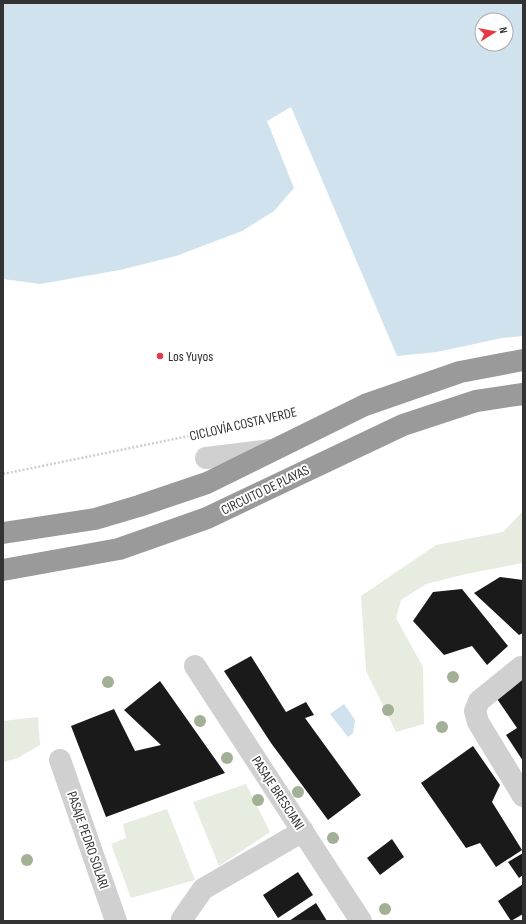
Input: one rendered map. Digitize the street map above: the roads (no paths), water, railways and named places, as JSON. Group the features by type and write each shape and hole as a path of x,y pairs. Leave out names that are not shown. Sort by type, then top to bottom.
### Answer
{"highway":[{"path":"3,533 95,519 139,506 207,483 378,400 460,372 523,360"},
{"name":"CIRCUITO DE PLAYAS","path":"3,570 119,549 207,518 403,425 476,401 523,394"}],"street":[{"path":"206,458 274,450"},
{"name":"PASAJE BRESCIANI","path":"195,666 361,921"},
{"path":"522,667 479,701 475,711 478,722 523,796"},
{"name":"PASAJE PEDRO SOLARI","path":"60,760 116,921"},
{"path":"182,919 203,889 303,831"}],"water":[{"path":"3,3 523,3 523,336 502,338 437,352 397,356 291,107 267,121 294,188 274,211 242,231 176,256 120,270 40,284 3,279"},
{"path":"344,704 355,720 353,733 348,737 330,714"}],"place":[{"name":"Los Yuyos","path":"160,356"}]}
